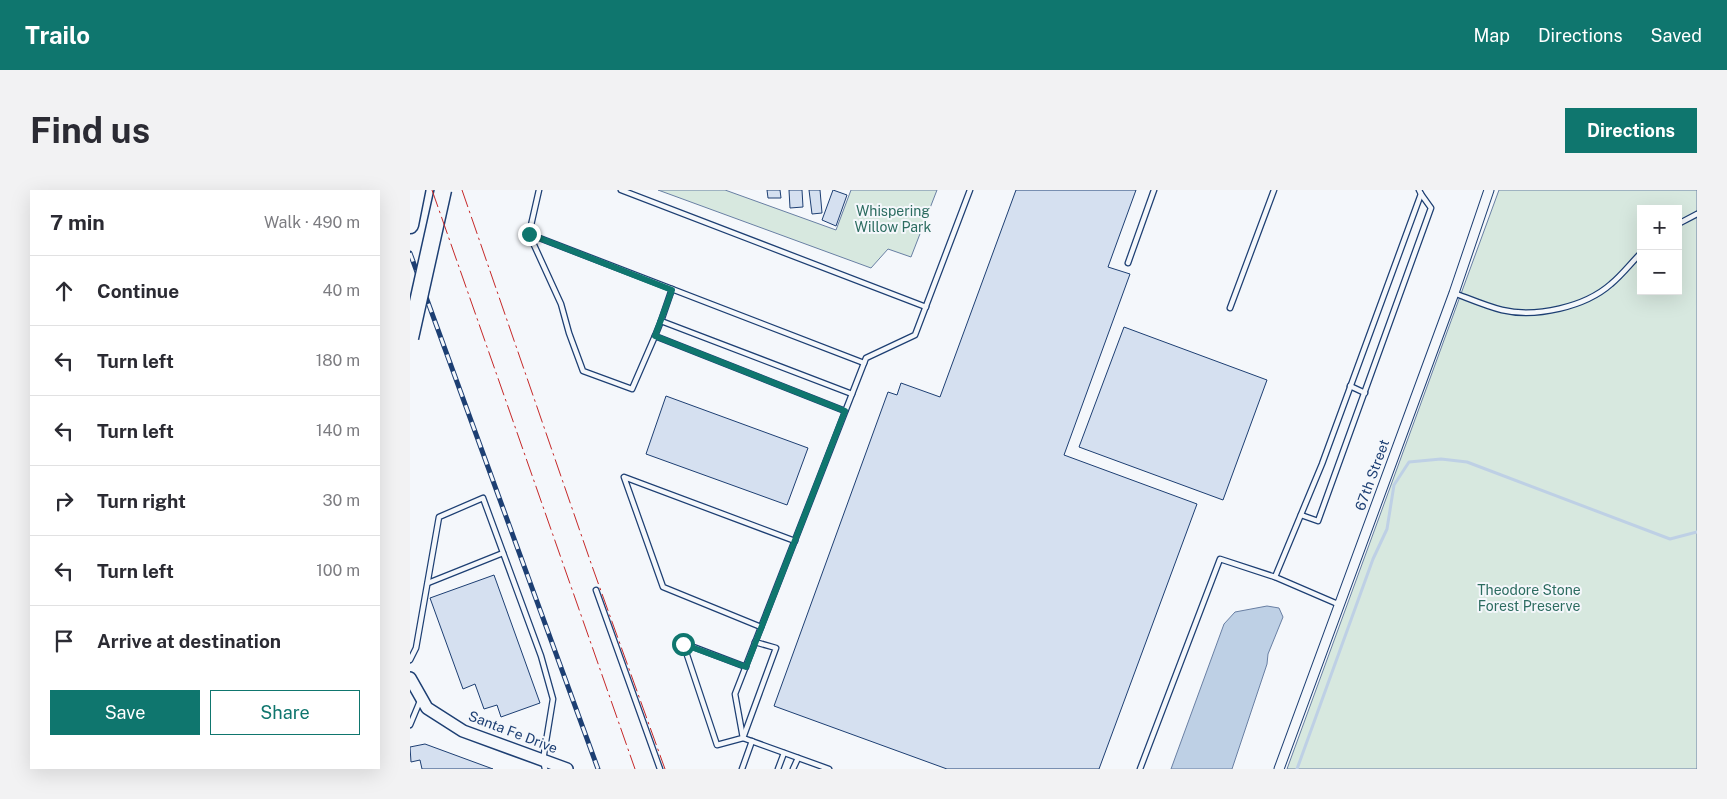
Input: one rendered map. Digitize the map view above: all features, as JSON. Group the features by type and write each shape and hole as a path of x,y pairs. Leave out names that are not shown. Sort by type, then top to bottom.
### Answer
{"highway":[{"path":"410,225 417,190"},
{"path":"410,338 443,190"}],"street":[{"name":"67th Street","path":"1279,769 1454,293 1489,190"},
{"name":"Santa Fe Drive","path":"410,678 427,708 463,731 544,764 568,769"}],"lane":[{"path":"539,190 529,234 561,304 583,371 632,388 655,336 672,290"},
{"path":"622,190 926,307"},
{"path":"743,738 735,694 866,358 915,335 970,190"},
{"path":"1128,263 1154,190"},
{"path":"1230,308 1274,190"},
{"path":"1275,577 1322,464 1420,192"},
{"path":"1300,516 1318,521 1431,208 1420,192"},
{"path":"1682,222 1697,214"},
{"path":"529,234 864,363"},
{"path":"1454,293 1504,310 1524,312 1552,310 1582,300 1610,285 1637,257"},
{"path":"661,320 852,394"},
{"path":"655,336 845,411"},
{"path":"1350,386 1364,393"},
{"path":"761,627 663,587 624,477 795,541"},
{"path":"410,660 416,648 440,517 483,498 541,656 553,698 544,764"},
{"path":"428,583 504,554"},
{"path":"1140,769 1220,559 1275,577 1340,604"},
{"path":"596,590 660,769"},
{"path":"743,738 776,648 755,642"},
{"path":"746,667 683,644 717,745 743,738 829,769"},
{"path":"410,725 421,698"},
{"path":"742,769 752,741"},
{"path":"778,769 784,753"},
{"path":"794,769 798,758"}],"green space":[{"name":"Whispering Willow Park","path":"658,190 725,190 836,230 851,190 937,190 911,257 888,249 871,268"},
{"name":"Theodore Stone Forest Preserve","path":"1499,190 1697,190 1697,769 1287,769"}],"water":[{"path":"1267,606 1279,608 1283,617 1268,654 1267,664 1232,769 1171,769 1224,624 1235,612"}],"building":[{"path":"767,190 780,190 781,198 768,198"},
{"path":"789,190 802,190 803,207 790,208"},
{"path":"809,190 820,190 822,213 812,214"},
{"path":"833,190 847,195 836,226 822,220"},
{"path":"1016,190 1136,190 1108,267 1130,274 1064,455 1197,504 1099,769 947,769 774,706 888,392 897,395 901,383 940,397"},
{"path":"1124,327 1267,380 1223,500 1079,447"},
{"path":"666,396 808,448 787,505 646,454"},
{"path":"494,575 540,703 501,717 497,705 484,709 475,684 463,689 430,598"},
{"path":"425,744 493,769 422,769 420,760 411,762 410,747"}],"waterway":[{"path":"1297,769 1373,559 1387,529 1394,485 1409,462 1441,459 1467,462 1670,539 1697,532"}],"railway":[{"path":"410,253 598,769"}],"power":[{"path":"432,190 635,769"},
{"path":"462,190 592,566 665,769"}],"route":[{"path":"529,234 672,290 655,336 845,411 746,667 683,644"}]}
